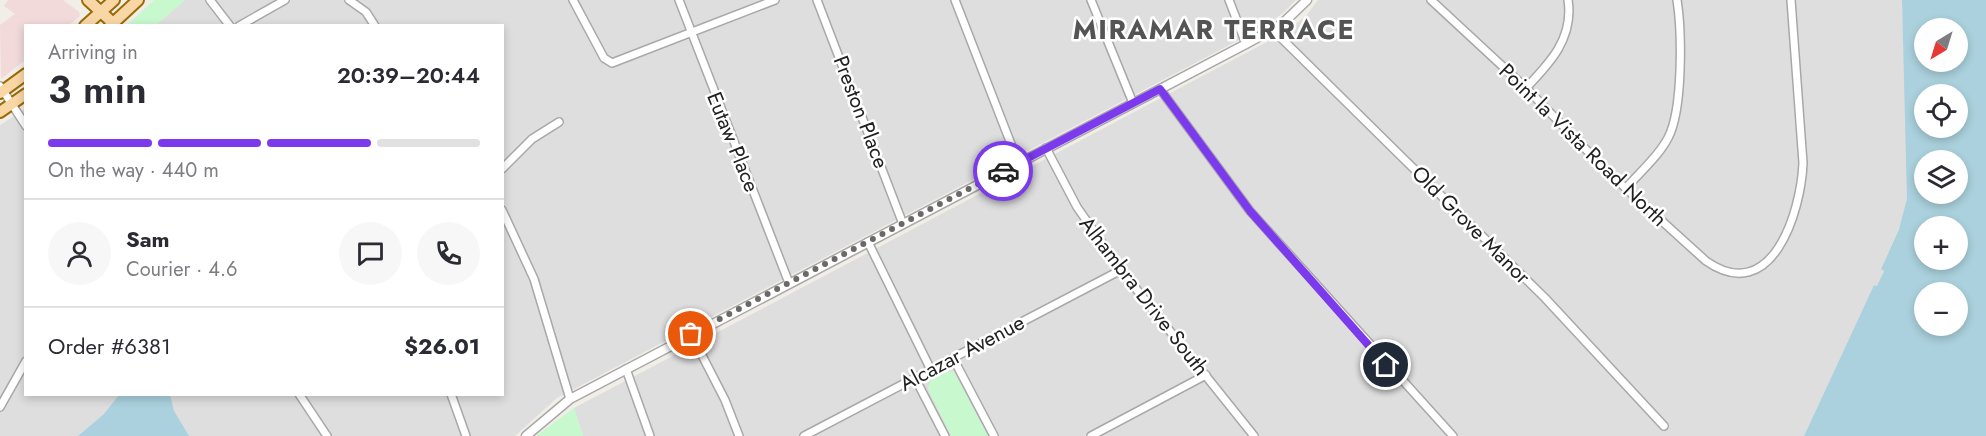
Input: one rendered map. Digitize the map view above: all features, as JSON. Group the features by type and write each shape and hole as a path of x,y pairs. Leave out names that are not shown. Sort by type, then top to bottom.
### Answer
{"main road":[{"path":"88,0 114,22"},
{"path":"87,24 114,0"},
{"path":"114,22 130,0"},
{"path":"114,22 138,0"},
{"path":"1,90 24,75"},
{"path":"0,112 24,95"}],"street":[{"path":"210,0 228,24"},
{"path":"243,24 285,0"},
{"path":"349,0 366,12 374,24"},
{"path":"573,0 604,58 612,63 775,0"},
{"name":"Eutaw Place","path":"678,0 789,283"},
{"name":"Preston Place","path":"818,0 903,224"},
{"path":"955,0 1018,162"},
{"path":"1091,0 1133,103"},
{"path":"1229,0 1246,44"},
{"path":"526,436 570,399 1246,44 1294,14 1307,0"},
{"name":"Point la Vista Road North","path":"1431,0 1526,88 1626,188 1706,261 1721,270 1743,272 1763,265 1778,249 1791,226 1801,187 1803,163 1791,0"},
{"path":"1526,88 1551,62 1562,43 1568,28 1568,0"},
{"path":"1626,188 1660,151 1673,126 1680,39 1677,0"},
{"name":"Old Grove Manor","path":"1272,29 1545,298 1664,426"},
{"path":"1160,89 1250,211 1453,436"},
{"path":"1,90 24,123"},
{"path":"504,167 532,139 560,122"},
{"name":"Alhambra Drive South","path":"1046,148 1077,207 1121,270 1254,436"},
{"path":"504,214 534,279 570,399"},
{"path":"868,242 931,370"},
{"name":"Alcazar Avenue","path":"804,436 1121,270"},
{"path":"691,334 725,400 739,436"},
{"path":"953,358 994,436"},
{"path":"0,407 3,395 24,364"},
{"path":"626,369 650,436"},
{"path":"1091,436 1206,375"},
{"path":"915,378 945,436"},
{"path":"300,396 327,436"},
{"path":"452,396 466,436"}],"shaded area":[{"path":"8,0 63,0 79,12 80,16 70,24 24,24 24,61 1,79 0,25 15,14 4,6"},
{"path":"185,0 1296,0 1282,14 1235,42 557,398 515,436 0,436 0,125 24,110 24,396 504,396 504,24 157,24"},
{"path":"1318,0 1902,0 1908,166 1907,199 1903,219 1881,269 1884,270 1880,280 1877,286 1874,285 1804,436 583,436 574,408 1284,33 1306,16"}],"green space":[{"path":"154,0 185,0 157,24 128,24"},
{"path":"945,370 954,372 988,436 951,436 928,389 930,379"},
{"path":"574,408 583,436 536,436"}],"water":[{"path":"1902,0 1986,0 1986,436 1804,436 1874,285 1877,286 1884,271 1881,269 1899,229 1907,199"},
{"path":"118,396 170,396 174,411 189,436 78,436 104,414"}],"way so far":[{"path":"691,334 1003,171"}],"district":[{"name":"MIRAMAR TERRACE","path":"1214,30"}],"route":[{"path":"1003,171 1160,89 1250,211 1386,365"}]}
